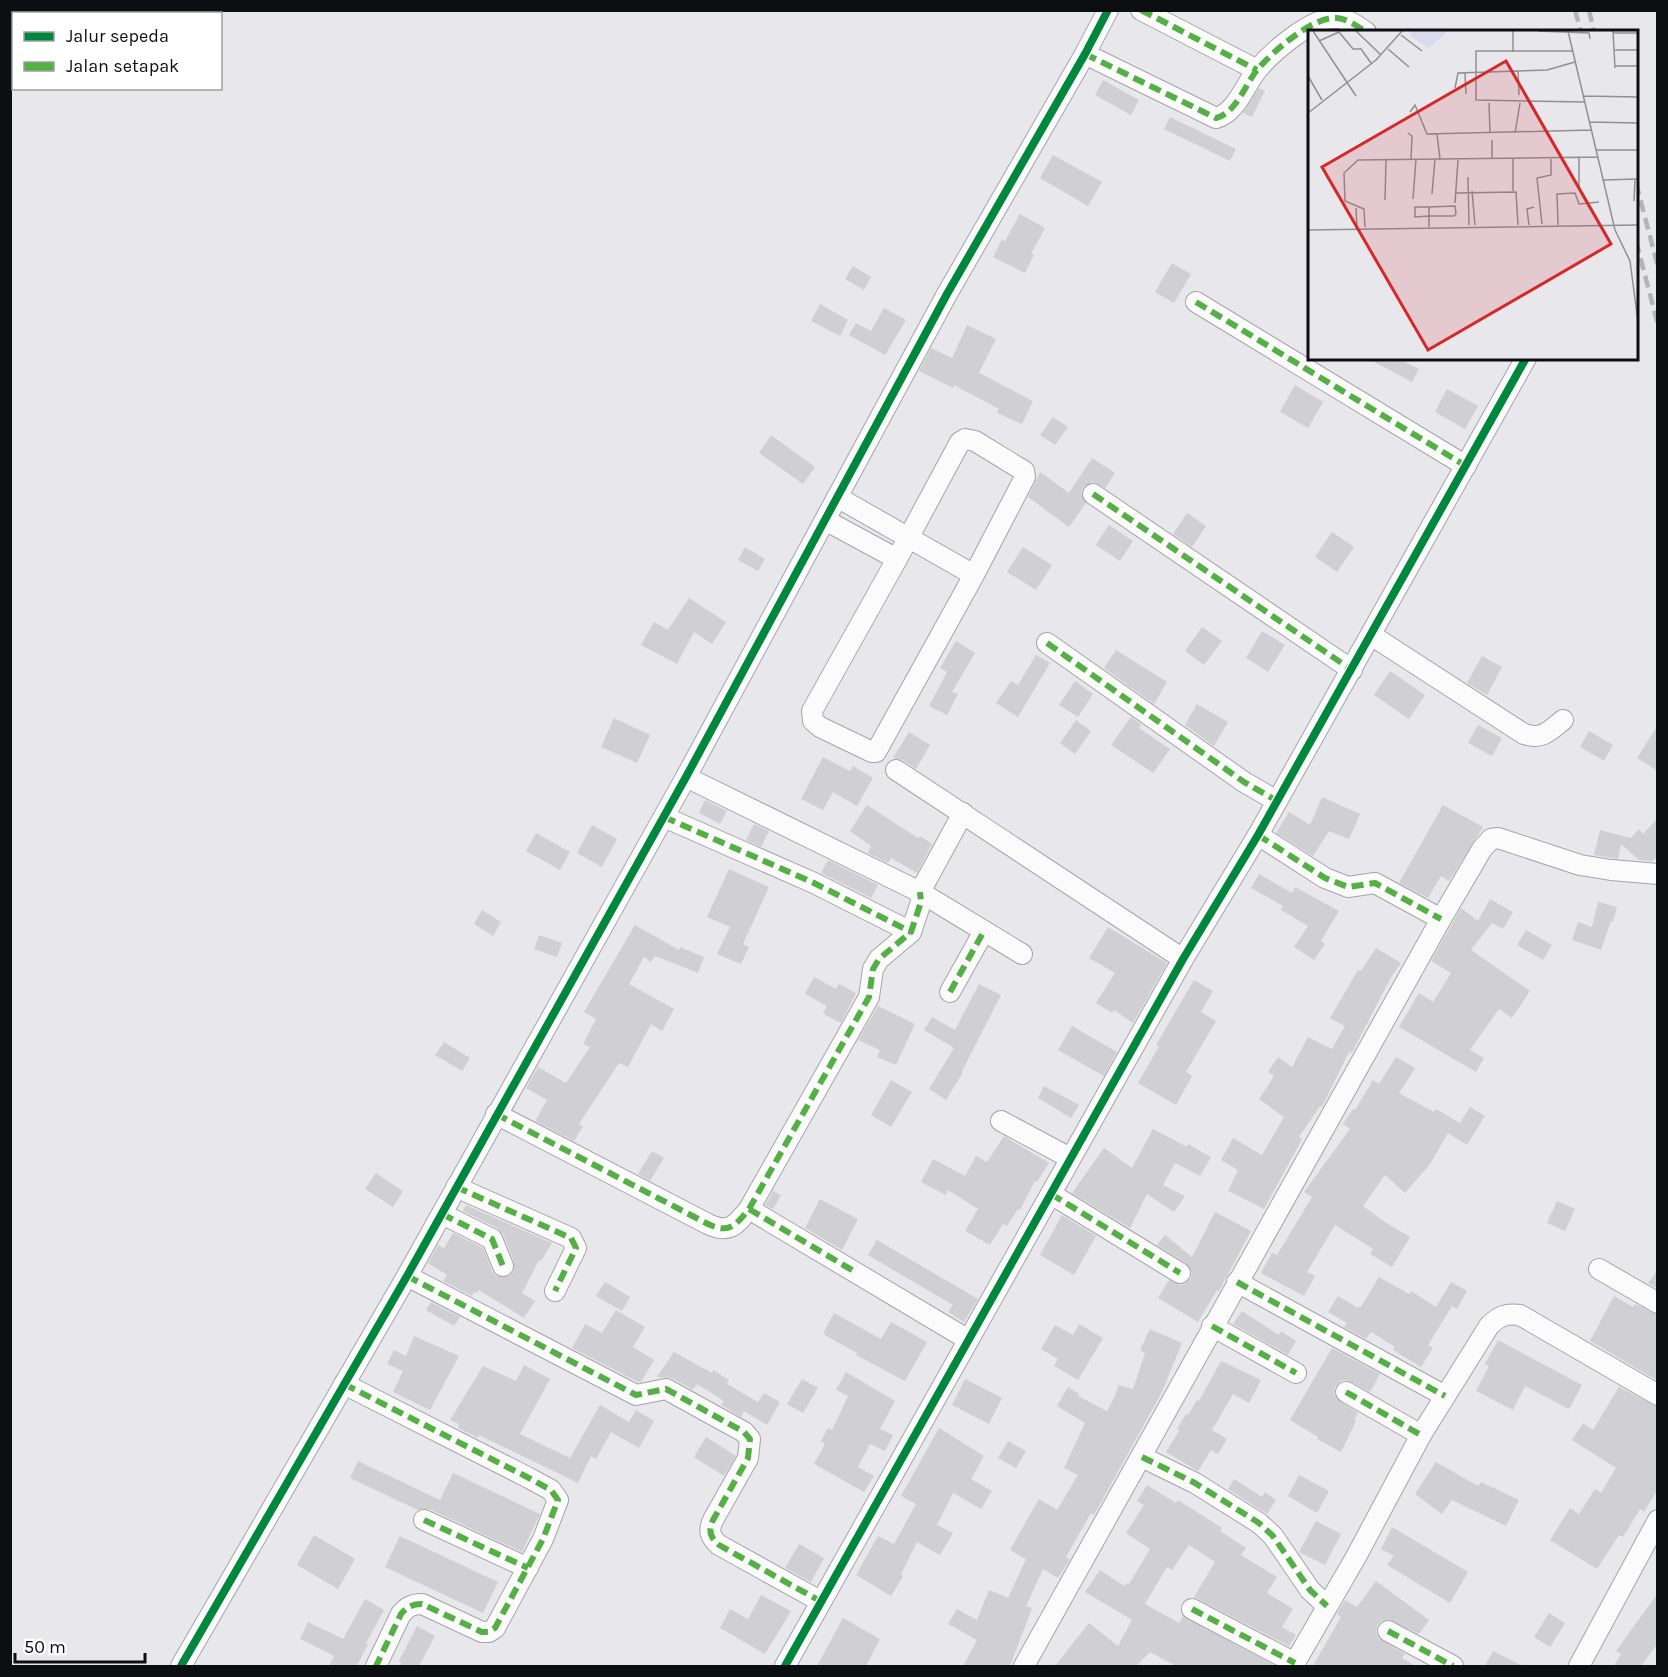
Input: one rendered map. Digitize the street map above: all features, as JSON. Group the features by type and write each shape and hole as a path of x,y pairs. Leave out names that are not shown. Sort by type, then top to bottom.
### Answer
{"street":[{"path":"181,1666 442,1214 664,817 947,294 1085,54 1107,10"},
{"path":"1141,10 1257,70"},
{"path":"1085,54 1216,118 1225,115 1257,70 1292,37 1332,18 1347,20 1363,30"},
{"path":"1196,303 1466,466"},
{"path":"785,1666 967,1339 1183,959 1278,801 1525,360"},
{"path":"965,439 975,441 1024,471 1025,477 974,575 880,747 876,752 872,752 820,727 813,721 812,711 909,537 960,442 965,439"},
{"path":"1094,494 1352,670"},
{"path":"837,497 974,575"},
{"path":"825,520 897,559"},
{"path":"1371,636 1524,734 1535,738 1544,735 1563,720"},
{"path":"1047,643 1244,782 1278,801"},
{"path":"896,770 1183,959"},
{"path":"686,777 920,892 1022,954"},
{"path":"496,1114 718,1229 728,1229 749,1209 869,997 873,969 879,958 911,932 921,902 920,892 963,813"},
{"path":"664,817 814,883 911,932"},
{"path":"1258,835 1325,878 1348,887 1375,883 1441,919"},
{"path":"1024,1666 1142,1457 1212,1326 1482,849 1494,838 1580,865 1658,874"},
{"path":"950,992 984,931"},
{"path":"1001,1121 1070,1158"},
{"path":"456,1187 571,1238 576,1248 555,1291"},
{"path":"1051,1194 1180,1273"},
{"path":"749,1209 967,1339"},
{"path":"442,1214 492,1239 504,1266"},
{"path":"1599,1269 1658,1303"},
{"path":"406,1276 638,1395 666,1389 747,1435 750,1445 748,1458 710,1526 711,1536 719,1545 820,1601"},
{"path":"1237,1282 1445,1396"},
{"path":"1192,1609 1294,1665 1357,1555 1421,1435 1489,1326 1498,1318 1510,1314 1520,1315 1658,1395"},
{"path":"1212,1326 1296,1373"},
{"path":"344,1384 551,1490 557,1497 556,1508 528,1568 498,1624 492,1630 482,1632 422,1604 416,1604 406,1608 401,1614 376,1666"},
{"path":"1346,1392 1421,1435"},
{"path":"1142,1457 1195,1483 1259,1523 1273,1536 1306,1585 1327,1606"},
{"path":"424,1520 528,1568"},
{"path":"1579,1666 1658,1520"},
{"path":"1388,1631 1453,1666"}],"building":[{"path":"1103,80 1139,100 1131,115 1095,95"},
{"path":"1259,88 1265,91 1252,117 1243,113"},
{"path":"1170,117 1236,149 1230,161 1164,129"},
{"path":"1053,155 1102,182 1088,206 1040,178"},
{"path":"1020,214 1045,228 1031,254 1034,255 1025,273 993,257 1002,239 1005,241"},
{"path":"1172,263 1191,274 1174,303 1155,292"},
{"path":"853,266 871,277 864,290 845,279"},
{"path":"820,304 848,320 840,336 811,321"},
{"path":"884,308 906,320 885,355 849,335 856,323 871,331"},
{"path":"967,325 996,339 979,373 1033,401 1022,424 997,413 999,409 954,385 953,388 919,371 931,348 952,358"},
{"path":"1371,360 1401,360 1419,369 1412,382"},
{"path":"1295,385 1323,402 1308,428 1280,412"},
{"path":"1447,389 1478,406 1465,429 1435,412"},
{"path":"1053,417 1068,427 1055,445 1040,435"},
{"path":"771,435 815,467 803,484 759,453"},
{"path":"1092,458 1115,473 1105,488 1093,482 1083,487 1081,494 1086,503 1069,527 1028,497 1040,472 1069,493"},
{"path":"1187,513 1206,526 1192,547 1173,534"},
{"path":"1109,525 1133,541 1120,561 1096,545"},
{"path":"1332,532 1354,547 1337,572 1315,557"},
{"path":"745,547 765,559 758,571 738,560"},
{"path":"1023,547 1052,565 1036,590 1007,572"},
{"path":"689,598 726,622 712,644 694,632 677,664 641,645 654,622 668,630"},
{"path":"1202,627 1222,641 1204,665 1185,651"},
{"path":"1262,631 1285,645 1268,672 1246,658"},
{"path":"956,641 975,653 952,692 958,694 947,715 929,706 947,672 940,668"},
{"path":"1116,650 1167,682 1154,704 1104,668"},
{"path":"1036,655 1050,663 1018,717 996,703 1011,681 1018,685"},
{"path":"1482,656 1502,667 1487,695 1467,683"},
{"path":"1390,671 1425,695 1409,719 1374,695"},
{"path":"1075,681 1093,694 1078,717 1059,705"},
{"path":"1197,704 1228,722 1214,746 1185,725"},
{"path":"1131,717 1141,724 1139,728 1170,749 1153,773 1111,745"},
{"path":"614,718 650,735 637,763 601,747"},
{"path":"1076,720 1091,731 1075,754 1060,743"},
{"path":"1478,725 1502,738 1492,756 1468,743"},
{"path":"1658,725 1658,771 1637,758"},
{"path":"1589,731 1613,745 1604,761 1580,747"},
{"path":"909,732 930,745 916,769 903,760 893,758"},
{"path":"823,757 850,771 853,766 873,778 857,806 833,792 823,810 801,799"},
{"path":"1322,797 1360,814 1349,839 1329,831 1313,856 1276,833 1289,812 1310,825"},
{"path":"705,800 727,811 720,824 699,813"},
{"path":"867,805 918,838 920,836 932,844 917,873 891,858 888,863 868,853 871,846 850,831"},
{"path":"1443,805 1483,827 1449,881 1441,876 1428,898 1399,883"},
{"path":"1658,818 1658,856 1652,861 1639,860 1621,844 1618,859 1594,855 1600,830 1631,838 1639,829 1643,834"},
{"path":"754,824 769,831 761,847 746,840"},
{"path":"592,825 617,839 602,867 577,853"},
{"path":"536,833 570,852 560,870 526,851"},
{"path":"828,860 878,885 871,898 821,873"},
{"path":"729,869 769,887 743,944 749,947 741,964 717,954 730,927 707,917"},
{"path":"1259,874 1292,893 1295,887 1339,911 1321,941 1325,944 1314,960 1294,947 1308,926 1281,910 1283,906 1251,888"},
{"path":"1490,899 1513,912 1503,929 1492,923 1471,950 1530,991 1512,1018 1499,1009 1470,1050 1484,1058 1476,1072 1399,1027 1419,993 1433,1002 1451,973 1431,961 1461,908 1478,921"},
{"path":"1598,902 1617,907 1601,950 1572,940 1578,922 1592,927"},
{"path":"482,910 501,922 493,936 474,924"},
{"path":"635,925 679,950 680,947 704,957 698,973 655,956 651,962 644,957 629,984 674,1009 662,1031 651,1024 628,1067 619,1063 579,1124 583,1126 574,1141 535,1121 547,1100 526,1088 538,1067 566,1083 590,1047 583,1044 596,1019 584,1012"},
{"path":"1108,927 1167,963 1133,1023 1114,1010 1112,1013 1096,1003 1115,973 1089,958"},
{"path":"1526,930 1552,945 1543,960 1517,945"},
{"path":"539,935 562,943 557,957 534,949"},
{"path":"1376,948 1401,963 1390,979 1352,1053 1349,1052 1322,1107 1320,1106 1299,1137 1302,1139 1264,1209 1228,1191 1238,1170 1221,1160 1233,1138 1262,1155 1284,1117 1259,1099 1274,1076 1268,1072 1278,1057 1292,1067 1308,1037 1332,1049 1345,1026 1330,1018 1358,970 1361,971"},
{"path":"814,977 836,989 839,984 856,993 841,1023 823,1014 827,1006 805,994"},
{"path":"1194,980 1213,991 1201,1012 1216,1021 1186,1072 1192,1076 1176,1105 1138,1083 1159,1046 1156,1045"},
{"path":"979,984 1001,995 963,1072 946,1100 929,1089 954,1048 924,1030 932,1017 955,1030"},
{"path":"878,1006 915,1024 896,1065 877,1057 880,1050 858,1040"},
{"path":"1072,1026 1117,1052 1104,1076 1058,1050"},
{"path":"444,1042 470,1058 462,1071 435,1055"},
{"path":"1396,1057 1415,1068 1399,1093 1434,1112 1436,1109 1460,1123 1470,1107 1485,1116 1467,1145 1448,1133 1430,1164 1405,1193 1385,1175 1363,1206 1410,1237 1392,1267 1370,1254 1373,1249 1335,1225 1307,1272 1315,1276 1304,1296 1261,1273 1272,1253 1277,1255 1312,1197 1304,1192 1350,1129 1343,1124 1353,1109 1355,1110 1373,1080 1379,1084"},
{"path":"891,1080 912,1092 891,1127 871,1115"},
{"path":"1044,1086 1079,1105 1071,1118 1038,1098"},
{"path":"1153,1129 1211,1157 1200,1176 1175,1163 1163,1185 1185,1196 1174,1212 1147,1194 1130,1228 1072,1193 1104,1148 1132,1168"},
{"path":"1004,1136 1049,1163 1037,1182 1035,1181 1020,1210 1018,1209 1007,1226 1003,1224 990,1245 965,1231 978,1209 948,1190 946,1195 921,1182 933,1159 965,1176 976,1156 987,1162"},
{"path":"652,1151 664,1158 650,1181 638,1174"},
{"path":"376,1173 403,1191 393,1207 365,1189"},
{"path":"773,1191 781,1195 773,1209 765,1205"},
{"path":"820,1199 858,1219 842,1250 805,1228"},
{"path":"1557,1201 1575,1209 1565,1231 1547,1223"},
{"path":"466,1205 552,1243 541,1261 539,1260 522,1293 535,1301 524,1318 479,1290 472,1296 443,1281 447,1275 428,1263 438,1245 444,1248 453,1233 483,1248 496,1276 507,1277 513,1273 514,1262 503,1234 497,1228 463,1211"},
{"path":"1215,1212 1251,1231 1219,1291 1217,1290 1198,1322 1158,1298 1169,1280 1179,1285 1185,1284 1192,1273 1186,1263 1157,1245 1165,1235 1192,1257"},
{"path":"1062,1215 1096,1236 1074,1275 1040,1255"},
{"path":"877,1240 978,1299 964,1322 948,1312 953,1305 868,1255"},
{"path":"1658,1269 1658,1289 1648,1283"},
{"path":"1379,1277 1409,1294 1411,1291 1436,1307 1451,1282 1467,1291 1457,1309 1452,1306 1428,1345 1433,1348 1421,1367 1393,1350 1395,1347 1371,1332 1366,1339 1344,1327 1347,1323 1328,1312 1338,1296 1358,1308 1361,1307"},
{"path":"605,1282 630,1297 622,1311 596,1296"},
{"path":"1614,1296 1633,1307 1635,1304 1658,1315 1658,1381 1590,1341"},
{"path":"431,1302 460,1317 454,1326 426,1310"},
{"path":"616,1310 645,1327 633,1347 654,1360 641,1382 572,1348 585,1324 602,1333"},
{"path":"1242,1311 1279,1335 1281,1331 1296,1341 1288,1355 1233,1324"},
{"path":"834,1313 881,1339 891,1322 927,1342 905,1381 856,1355 857,1353 823,1334"},
{"path":"1079,1324 1103,1338 1078,1380 1054,1366 1058,1359 1041,1349 1055,1325 1073,1335"},
{"path":"1150,1329 1182,1343 1162,1392 1094,1515 1091,1513 1066,1557 1070,1559 1058,1578 1043,1569 1026,1606 1032,1608 1010,1666 963,1666 977,1640 948,1624 957,1609 977,1620 989,1590 1008,1598 1026,1559 1010,1550 1028,1518 1039,1499 1057,1510 1078,1475 1064,1468 1085,1423 1057,1406 1068,1387 1079,1394 1078,1396 1107,1411 1118,1385 1133,1389 1145,1353 1140,1350"},
{"path":"414,1336 459,1356 430,1410 393,1392 403,1371 387,1364 394,1350 406,1356"},
{"path":"1498,1340 1582,1385 1569,1409 1525,1386 1513,1410 1476,1391 1489,1366 1485,1364"},
{"path":"1332,1348 1380,1374 1370,1392 1347,1380 1341,1381 1335,1387 1336,1398 1358,1413 1341,1452 1290,1420"},
{"path":"674,1352 712,1373 713,1370 729,1380 727,1384 758,1402 764,1393 780,1402 767,1425 744,1411 741,1417 721,1405 724,1401 697,1384 693,1390 672,1378 657,1377"},
{"path":"1221,1361 1261,1380 1249,1403 1233,1394 1212,1430 1227,1439 1218,1454 1211,1450 1198,1471 1166,1452 1186,1414 1188,1415 1197,1400 1199,1401"},
{"path":"524,1365 550,1379 520,1434 570,1458 600,1405 629,1422 636,1410 654,1421 639,1448 611,1432 596,1459 591,1456 578,1483 479,1435 478,1438 458,1428 459,1424 450,1420 483,1366 516,1381"},
{"path":"846,1372 895,1401 880,1429 893,1435 885,1451 870,1444 858,1467 874,1476 864,1492 814,1464 825,1444 821,1441 828,1428 832,1430 848,1396 836,1390"},
{"path":"802,1379 818,1388 803,1413 787,1404"},
{"path":"965,1379 1002,1398 989,1424 952,1405"},
{"path":"1619,1387 1658,1407 1658,1489 1644,1512 1640,1509 1623,1537 1619,1535 1597,1569 1550,1540 1570,1508 1579,1514 1595,1489 1601,1493 1616,1468 1572,1440 1583,1423 1593,1430"},
{"path":"939,1428 984,1456 971,1479 992,1491 981,1509 953,1493 937,1525 953,1533 940,1555 917,1542 901,1574 903,1576 891,1596 856,1575 878,1536 894,1544 916,1504 901,1496"},
{"path":"706,1437 736,1456 724,1476 694,1457"},
{"path":"1008,1441 1026,1451 1016,1468 998,1458"},
{"path":"358,1461 440,1500 453,1473 540,1514 522,1552 429,1509 418,1510 350,1478"},
{"path":"1436,1462 1478,1486 1481,1482 1519,1500 1506,1526 1452,1500 1442,1514 1415,1494"},
{"path":"1299,1475 1329,1491 1317,1513 1288,1496"},
{"path":"1234,1479 1262,1497 1265,1492 1276,1500 1267,1514 1228,1489"},
{"path":"1147,1485 1176,1503 1178,1500 1222,1528 1220,1531 1246,1548 1241,1555 1277,1577 1267,1593 1293,1609 1282,1627 1296,1635 1289,1646 1194,1597 1215,1562 1189,1545 1172,1570 1167,1567 1145,1604 1179,1623 1183,1616 1276,1666 1176,1666 1150,1652 1136,1666 1055,1666 1089,1623 1118,1646 1132,1620 1085,1592 1100,1570 1124,1586 1126,1583 1129,1584 1150,1549 1126,1533 1144,1505 1137,1501"},
{"path":"1316,1521 1341,1534 1325,1565 1299,1552"},
{"path":"1392,1527 1468,1572 1450,1603 1387,1565 1394,1556 1381,1549"},
{"path":"314,1535 355,1559 338,1589 297,1565"},
{"path":"400,1536 498,1582 483,1613 385,1567"},
{"path":"799,1544 824,1558 811,1582 785,1568"},
{"path":"1376,1581 1429,1620 1419,1634 1388,1619 1381,1621 1377,1626 1378,1638 1405,1654 1402,1658 1415,1666 1313,1666 1341,1617 1337,1614 1345,1600 1357,1607"},
{"path":"1658,1593 1658,1643 1641,1666 1614,1666 1621,1654 1616,1651"},
{"path":"761,1595 791,1611 765,1654 720,1628 730,1609 748,1619"},
{"path":"365,1599 384,1610 366,1643 368,1644 357,1666 329,1666 334,1656 300,1639 308,1622 343,1639"},
{"path":"1549,1613 1565,1623 1550,1647 1534,1637"},
{"path":"843,1618 880,1639 866,1666 817,1666"},
{"path":"417,1626 435,1636 419,1666 399,1666 401,1662 399,1661"},
{"path":"1493,1651 1523,1666 1485,1666"}],"railway":[{"path":"1575,10 1580,30"},
{"path":"1589,10 1594,30"},
{"path":"1638,191 1658,267"},
{"path":"1638,249 1658,325"}],"marked path":[{"path":"1141,10 1257,70"},
{"path":"1085,54 1216,118 1235,105 1257,70 1283,45 1305,29 1327,19 1337,18 1349,21 1363,30"},
{"path":"1196,302 1466,466"},
{"path":"1093,494 1352,670"},
{"path":"1047,643 1244,782 1277,801"},
{"path":"664,817 814,883 911,932"},
{"path":"1258,835 1325,878 1348,887 1375,883 1441,919"},
{"path":"496,1114 708,1224 721,1228 731,1227 749,1209 869,997 873,969 879,959 911,932 921,902 920,892"},
{"path":"950,992 984,931"},
{"path":"456,1187 571,1238 576,1248 555,1291"},
{"path":"1051,1194 1180,1273"},
{"path":"749,1209 857,1273"},
{"path":"442,1214 492,1239 503,1266"},
{"path":"407,1276 636,1395 666,1389 744,1432 750,1439 748,1458 713,1520 710,1531 712,1536 719,1545 820,1601"},
{"path":"1237,1282 1445,1396"},
{"path":"1212,1326 1296,1373"},
{"path":"344,1384 529,1478 551,1490 558,1500 543,1539 495,1628 489,1632 482,1632 422,1604 413,1605 401,1614 376,1666"},
{"path":"1346,1392 1421,1435"},
{"path":"1142,1457 1195,1483 1259,1523 1273,1536 1310,1590 1327,1606"},
{"path":"424,1520 528,1568"},
{"path":"1192,1609 1295,1663"},
{"path":"1388,1631 1453,1666"}],"cycle path":[{"path":"181,1666 407,1276 686,777 947,294 1108,10"},
{"path":"785,1666 1183,959 1258,835 1525,360"}]}
